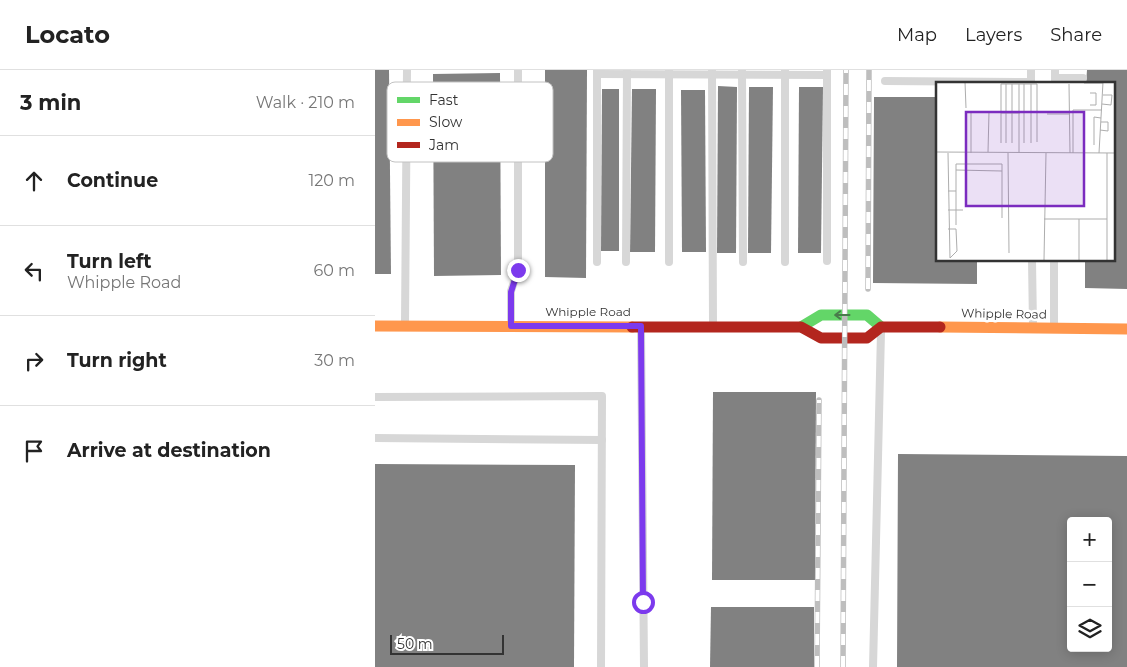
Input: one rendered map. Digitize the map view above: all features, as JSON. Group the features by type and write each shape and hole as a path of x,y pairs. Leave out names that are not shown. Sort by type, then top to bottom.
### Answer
{"main road":[{"name":"Whipple Road","path":"375,326 801,326 821,315 867,315 881,327"},
{"name":"Whipple Road","path":"801,326 821,338 867,338 881,327 1127,329"}],"lane":[{"path":"597,262 597,72 827,72 827,261"},
{"path":"627,72 627,262"},
{"path":"669,72 669,262"},
{"path":"712,72 713,326"},
{"path":"742,72 743,262"},
{"path":"785,72 785,262"},
{"path":"1055,77 1083,78"},
{"path":"885,81 958,82"},
{"path":"405,326 406,162"},
{"path":"511,326 511,292 518,270 518,162"},
{"path":"1033,261 1033,328"},
{"path":"1054,261 1054,328"},
{"path":"641,326 644,667"},
{"path":"873,667 881,327"},
{"path":"375,397 602,396 601,667"},
{"path":"375,438 602,440"}],"building":[{"path":"375,70 389,70 389,82 387,82 387,162 390,162 391,274 375,274"},
{"path":"545,70 587,70 586,278 545,277 545,162 553,162 553,82 545,82"},
{"path":"1087,70 1127,70 1127,289 1085,288 1085,261 1115,261 1115,82 1086,82"},
{"path":"500,73 500,82 433,82 433,74"},
{"path":"718,86 737,87 736,253 717,253"},
{"path":"749,87 773,87 771,253 748,253"},
{"path":"799,87 823,87 821,253 798,253"},
{"path":"602,89 619,89 619,251 601,251"},
{"path":"632,89 656,89 655,252 630,252"},
{"path":"681,90 705,90 706,252 682,252"},
{"path":"874,97 936,97 936,261 977,261 977,284 873,283"},
{"path":"433,162 500,162 501,275 434,276"},
{"path":"713,392 816,392 815,580 712,580"},
{"path":"898,454 1127,456 1127,667 897,667"},
{"path":"375,464 575,465 574,667 375,667"},
{"path":"711,607 814,607 814,667 710,667"}],"railway":[{"path":"843,667 846,70"},
{"path":"868,289 869,70"},
{"path":"817,667 819,400"}],"traffic: fast":[{"path":"801,327 821,315 867,315 881,327"}],"traffic: slow":[{"path":"375,326 632,327"},
{"path":"940,327 1127,329"}],"traffic: jam":[{"path":"632,327 801,327 821,338 867,338 881,327 940,327"}],"route":[{"path":"518,270 511,292 511,326 641,326 643,602"}]}
